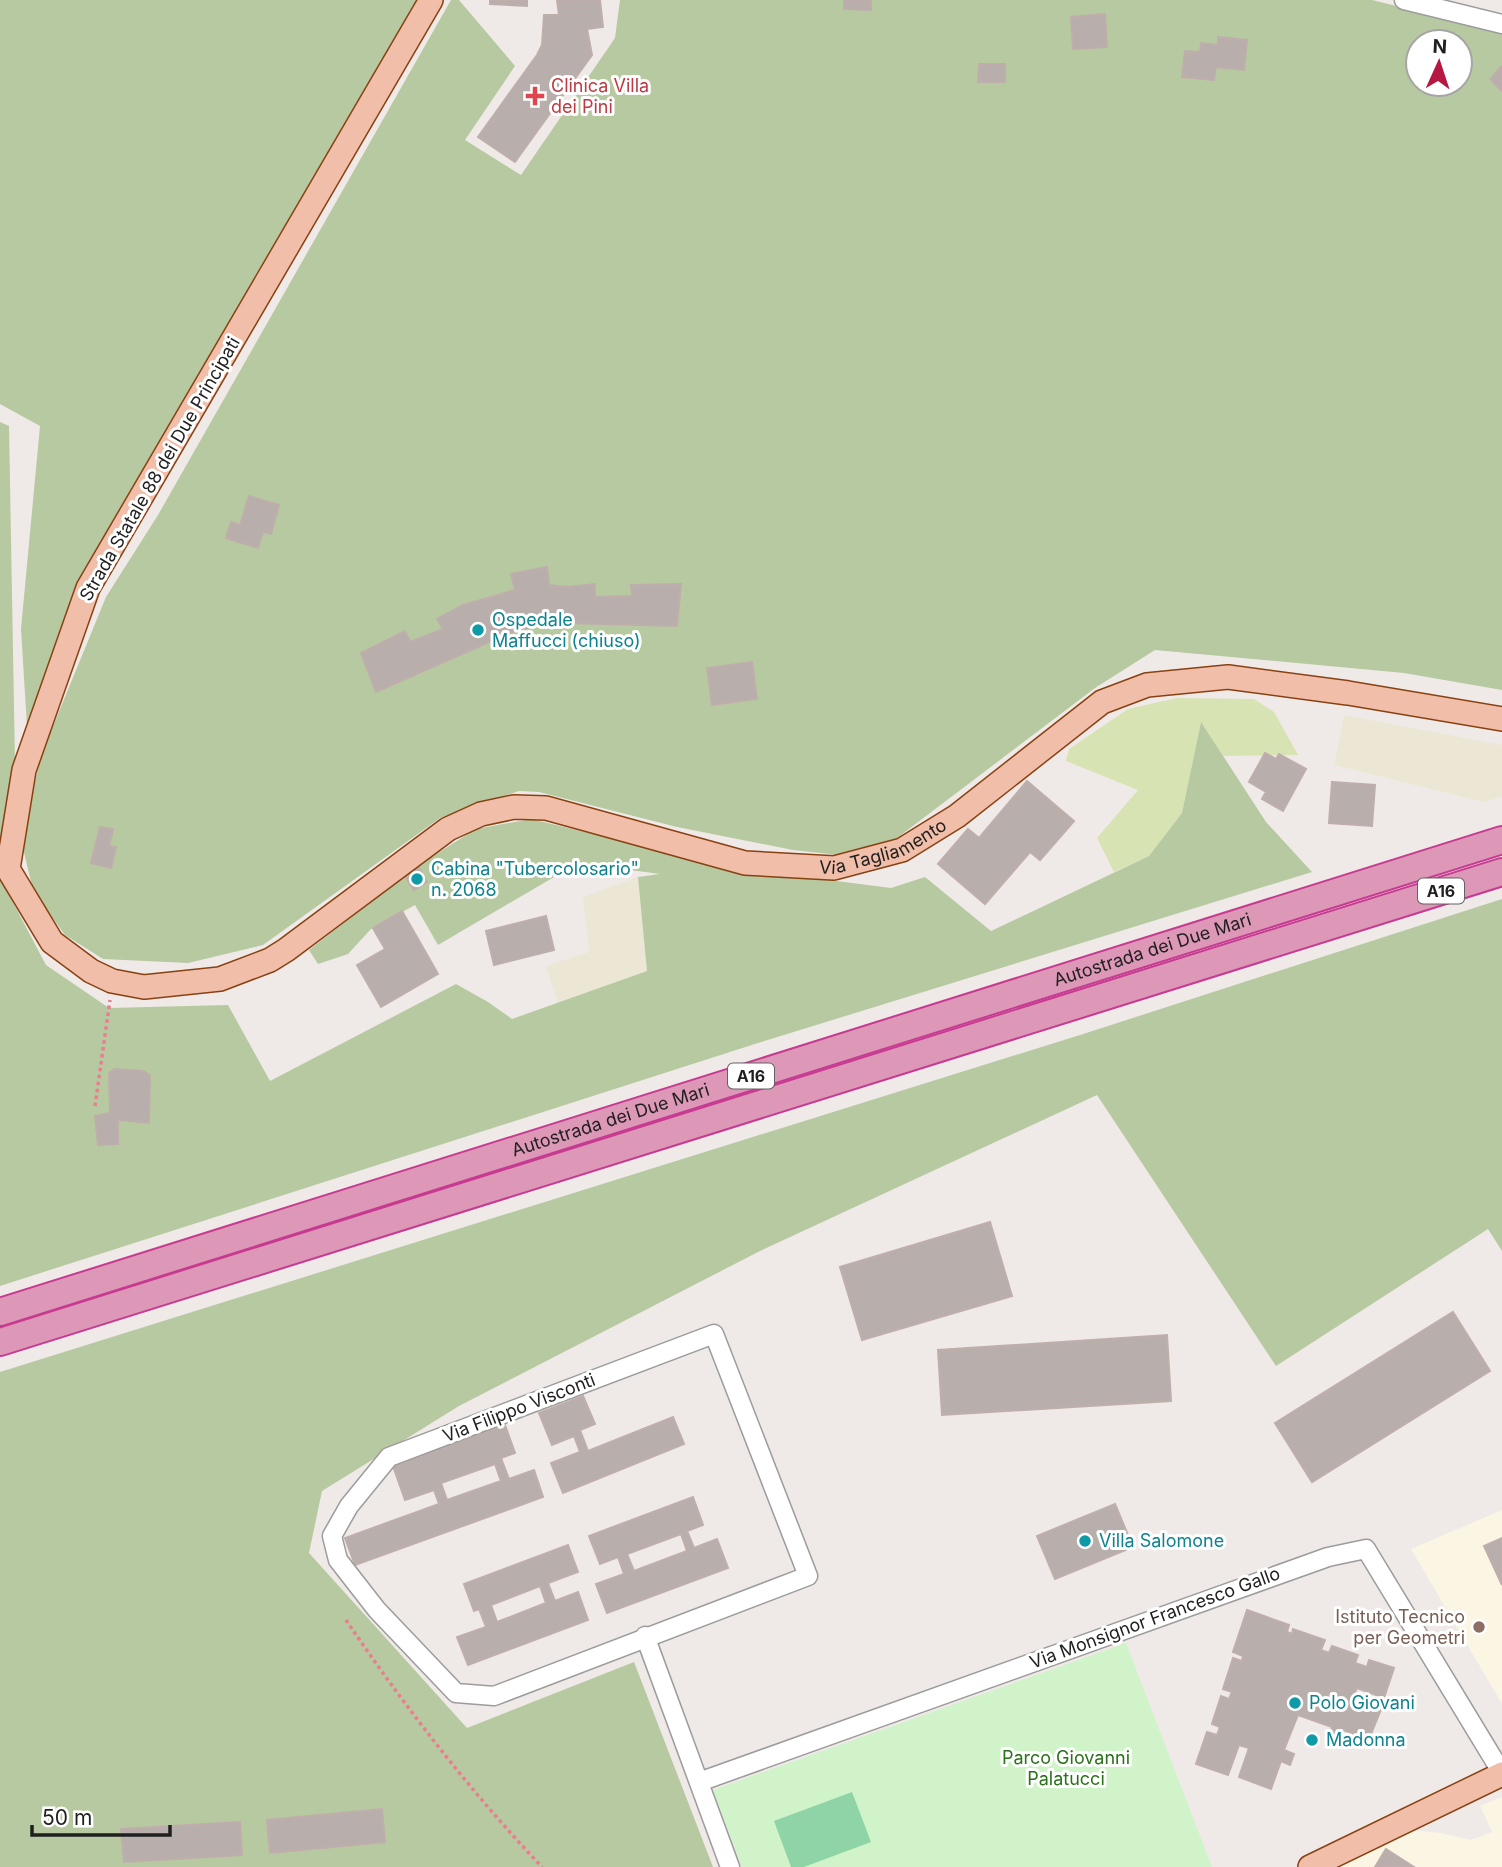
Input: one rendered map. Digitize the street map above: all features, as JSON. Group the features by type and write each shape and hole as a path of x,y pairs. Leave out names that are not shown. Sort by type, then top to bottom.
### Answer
{"highway":[{"name":"Autostrada dei Due Mari","path":"0,1312 1502,840"},
{"name":"Autostrada dei Due Mari","path":"0,1342 1502,872"}],"main road":[{"name":"Strada Statale 88 dei Due Principati","path":"270,960 219,979 144,987 112,981 90,971 52,942 8,869 24,771 88,588 431,0"},
{"name":"Via Tagliamento","path":"270,960 448,829 481,814 514,807 546,808 745,863 834,868 902,850 957,816 1102,702 1147,685 1228,677 1348,693 1502,719"},
{"path":"1310,1867 1502,1774"}],"street":[{"path":"1405,0 1502,24"},
{"name":"Via Filippo Visconti","path":"714,1334 808,1576 645,1636 494,1696 456,1693 377,1610 338,1560 332,1536 349,1506 389,1457 714,1334"},
{"name":"Via Monsignor Francesco Gallo","path":"699,1782 1328,1557 1366,1549 1502,1774"},
{"path":"645,1636 730,1867"}],"path":[{"path":"95,1106 112,981"},
{"path":"346,1620 391,1686 509,1833 542,1867"}],"shaded area":[{"path":"1344,715 1502,745 1502,796 1484,802 1334,765"},
{"path":"638,877 648,971 558,1003 546,966 589,952 583,897"},
{"name":"Istituto Tecnico per Geometri","path":"1502,1510 1502,1704 1411,1549"},
{"path":"1502,1797 1502,1867 1339,1867 1411,1830 1471,1840 1492,1832 1480,1806"}],"green space":[{"path":"0,0 418,0 73,604 28,743 21,629 40,426 0,404"},
{"path":"451,0 459,0 515,66 465,140 521,175 615,38 620,0 1372,0 1502,32 1502,690 1404,673 1155,650 1095,688 897,838 839,855 793,850 677,827 539,792 519,791 440,818 263,945 188,963 103,959 65,935 33,891 21,839 42,753 106,597 158,515"},
{"path":"0,422 9,426 15,763 0,864"},
{"path":"1177,698 1254,699 1274,712 1298,755 1223,756 1201,722 1182,813 1149,856 1114,872 1097,838 1138,790 1066,761 1069,749 1128,709"},
{"path":"1201,722 1266,822 1312,872 758,1043 0,1286 0,878 46,965 109,1008 228,1005 270,1081 456,984 512,1019 647,971 638,877 660,874 578,863 438,945 415,905 371,929 348,954 318,964 309,950 425,861 476,829 531,819 692,858 704,864 891,888 925,877 991,931 1149,856 1182,813"},
{"path":"1502,899 1502,1251 1488,1229 1276,1366 1097,1095 760,1251 459,1406 322,1491 309,1553 467,1728 634,1662 713,1867 0,1867 0,1372 1080,1035"},
{"name":"Parco Giovanni Palatucci","path":"1126,1643 1212,1867 742,1867 713,1790"},
{"path":"852,1792 871,1842 804,1867 791,1867 774,1821"}],"building":[{"path":"490,0 527,0 527,6 490,4"},
{"name":"Clinica Villa dei Pini","path":"557,0 600,0 603,27 587,29 592,55 515,162 478,137 537,55 542,45 544,15 559,15"},
{"path":"844,0 871,0 871,10 844,9"},
{"path":"1105,14 1107,47 1073,49 1071,17"},
{"path":"1218,37 1247,40 1244,70 1216,67 1214,80 1182,77 1185,51 1200,52 1201,43 1218,45"},
{"path":"979,64 1005,64 1005,82 978,82"},
{"path":"1502,66 1502,91 1490,79"},
{"path":"249,496 279,505 271,534 263,532 258,548 226,538 231,522 240,525"},
{"name":"Ospedale Maffucci (chiuso)","path":"547,567 549,585 567,587 595,584 595,597 632,596 631,585 681,584 677,626 565,623 519,629 376,692 361,653 405,631 410,642 443,629 437,619 463,605 515,590 511,574"},
{"path":"752,662 757,699 712,705 707,668"},
{"path":"1265,753 1276,759 1279,754 1306,769 1283,811 1262,799 1266,792 1249,782"},
{"path":"1027,781 1074,821 1040,860 1030,852 985,904 938,864 968,829 979,838"},
{"path":"1332,782 1375,785 1372,826 1329,823"},
{"path":"100,827 113,829 109,846 116,847 111,868 91,863"},
{"name":"Cabina \"Tubercolosario\" n. 2068","path":"419,868 427,882 414,890 406,877"},
{"path":"402,911 438,974 381,1007 357,965 385,949 373,928"},
{"path":"546,916 554,950 494,965 486,931"},
{"path":"115,1069 143,1071 150,1075 149,1123 118,1120 118,1144 98,1145 95,1116 110,1113 109,1073"},
{"path":"990,1222 1012,1296 862,1340 840,1267"},
{"path":"1453,1312 1490,1371 1312,1482 1275,1423"},
{"path":"1167,1335 1171,1401 942,1415 938,1350"},
{"path":"583,1396 595,1424 580,1430 588,1451 673,1417 684,1444 563,1493 551,1463 580,1452 574,1436 552,1445 539,1413"},
{"path":"505,1425 515,1453 501,1458 509,1479 534,1470 543,1497 355,1565 345,1538 439,1504 434,1490 405,1500 393,1466","holes":["495,1464 501,1481 447,1500 441,1483"]},
{"path":"693,1497 703,1525 687,1531 694,1548 717,1539 728,1568 607,1613 596,1584 624,1574 618,1557 600,1564 589,1536","holes":["681,1534 687,1551 634,1571 627,1554"]},
{"name":"Villa Salomone","path":"1115,1504 1133,1547 1055,1579 1037,1536"},
{"path":"1502,1538 1502,1585 1484,1546"},
{"path":"568,1545 578,1572 548,1583 555,1601 578,1592 588,1620 468,1665 457,1637 486,1627 479,1609 474,1611 464,1584","holes":["540,1586 546,1603 497,1622 491,1605"]},
{"name":"Polo Giovani","path":"1247,1610 1289,1625 1287,1632 1292,1634 1293,1629 1325,1640 1321,1650 1329,1653 1332,1646 1358,1655 1355,1663 1367,1667 1369,1660 1394,1668 1384,1698 1357,1688 1354,1696 1382,1707 1369,1739 1343,1730 1338,1741 1328,1738 1332,1727 1298,1715 1284,1750 1294,1754 1290,1765 1281,1761 1271,1789 1239,1777 1249,1748 1239,1745 1228,1775 1196,1764 1207,1732 1217,1735 1220,1727 1212,1724 1221,1696 1229,1699 1232,1692 1223,1689 1233,1658 1242,1661 1243,1656 1233,1652"},
{"path":"382,1809 385,1842 270,1853 267,1820"},
{"path":"240,1822 242,1855 124,1862 121,1829"},
{"path":"1386,1849 1414,1867 1375,1867"}],"place":[{"name":"Clinica Villa dei Pini","path":"535,96"},
{"name":"Ospedale Maffucci (chiuso)","path":"478,630"},
{"name":"Cabina \"Tubercolosario\" n. 2068","path":"417,879"},
{"name":"Villa Salomone","path":"1085,1541"},
{"name":"Istituto Tecnico per Geometri","path":"1479,1627"},
{"name":"Polo Giovani","path":"1295,1703"},
{"name":"Madonna","path":"1312,1740"}]}
